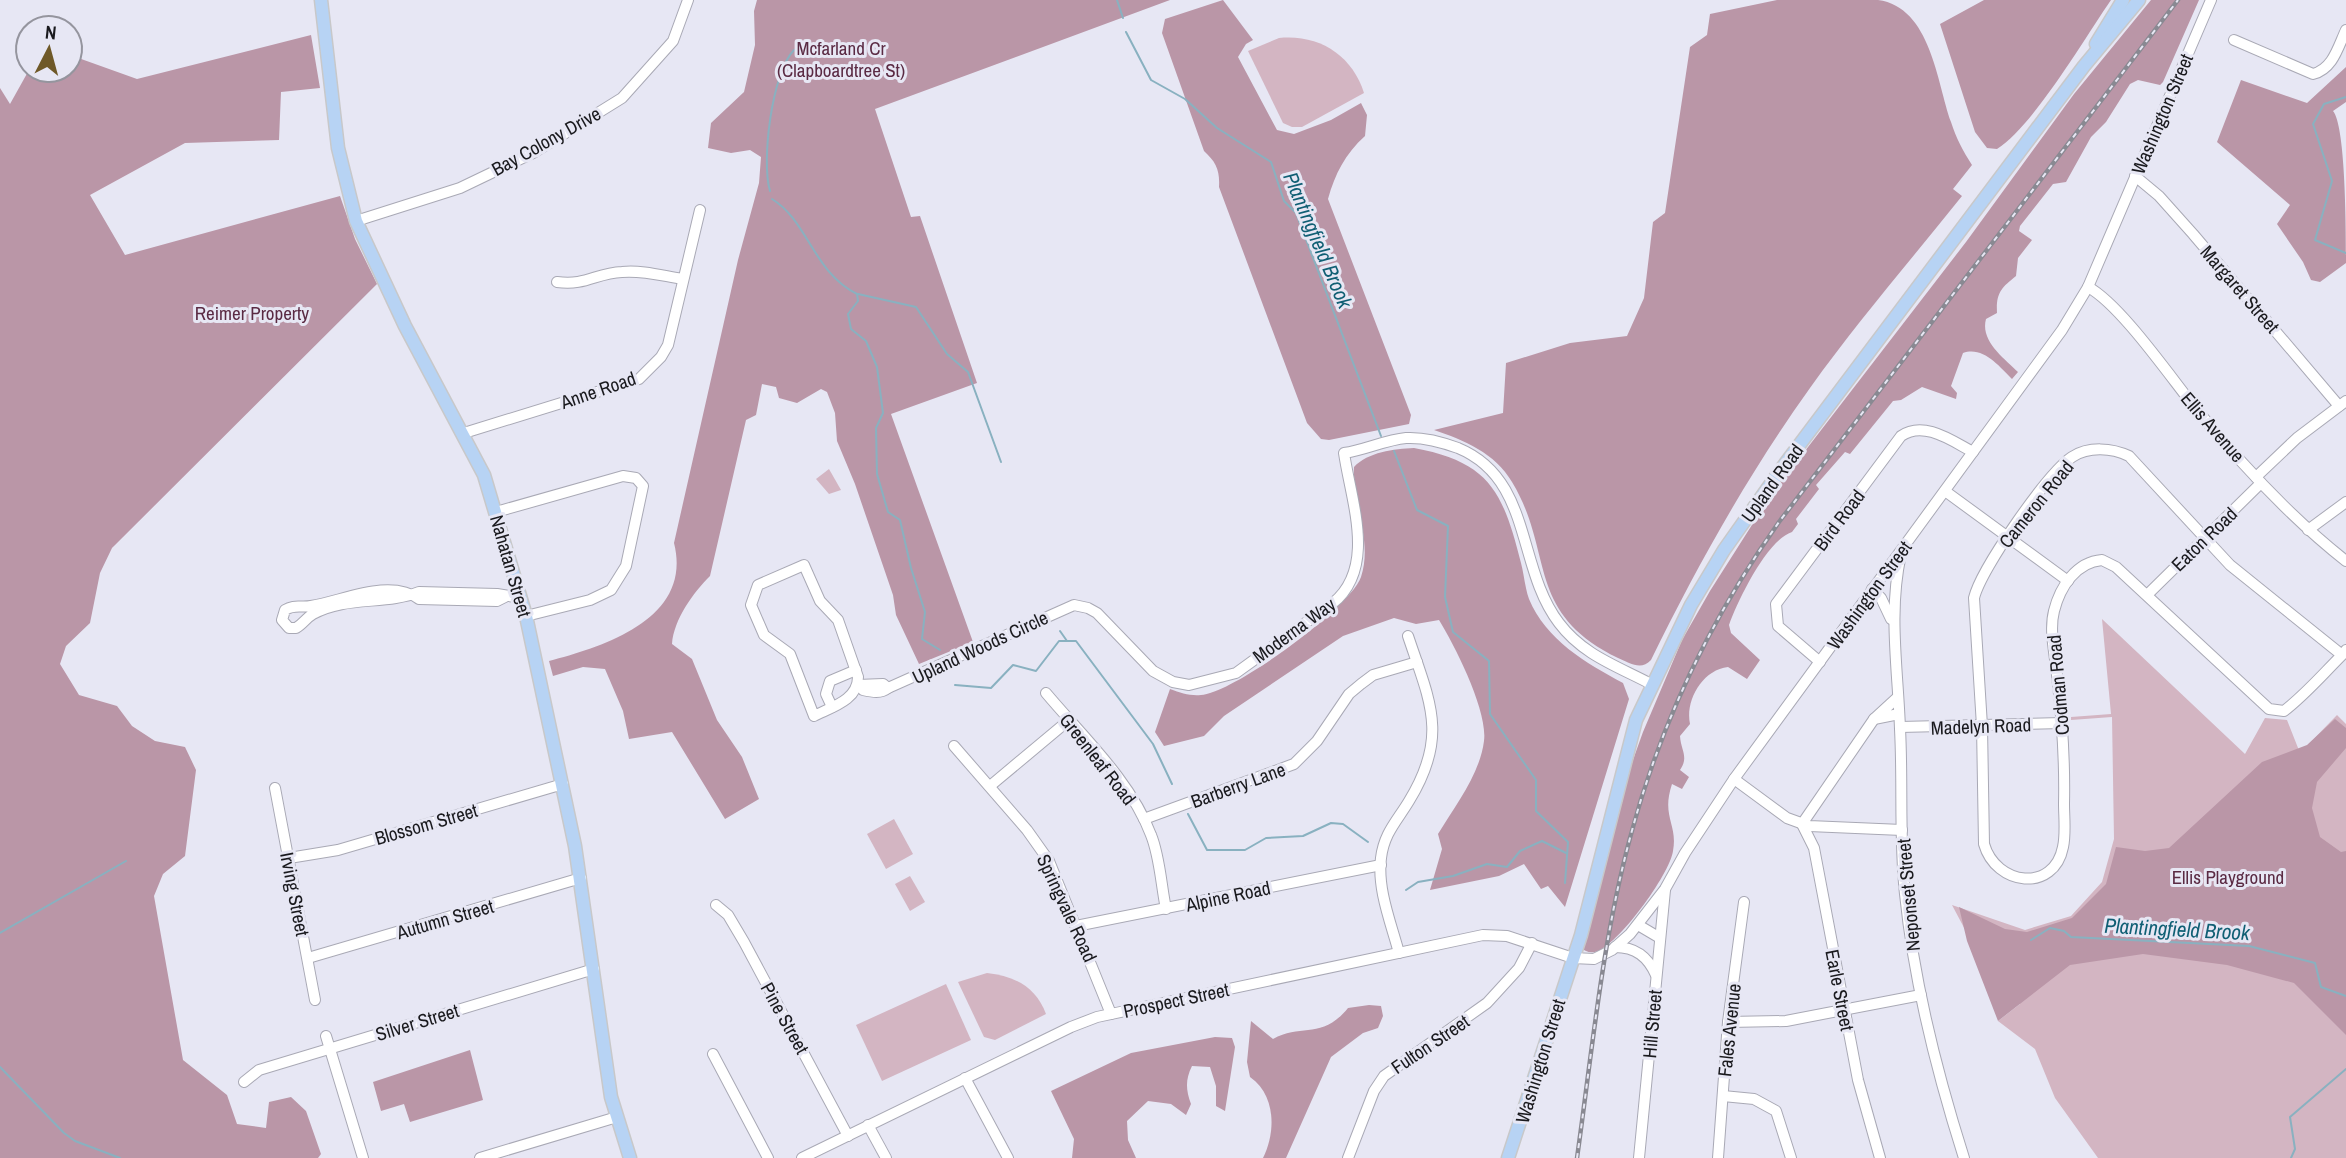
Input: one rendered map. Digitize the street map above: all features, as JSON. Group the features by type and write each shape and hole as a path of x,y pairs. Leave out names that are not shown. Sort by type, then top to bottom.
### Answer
{"main road":[{"name":"Nahatan Street","path":"321,0 338,148 356,222 405,326 484,475 526,616 581,878 617,1117 630,1158"},
{"name":"Upland Road","path":"2084,66 2123,0"},
{"name":"Upland Road","path":"1573,958 1628,761 1636,720 1651,684 1701,587 1763,494 2084,66 2139,0"},
{"name":"Washington Street","path":"1508,1158 1573,958"}],"street":[{"name":"Bay Colony Drive","path":"356,222 460,188 535,152 622,98 673,41 688,0"},
{"name":"Washington Street","path":"1573,958 1598,958 1615,947 1638,925 1665,889 1685,853 1734,779 2062,330 2088,287 2211,0"},
{"path":"2234,40 2313,74 2322,72 2333,59 2346,30"},
{"name":"Margaret Street","path":"2136,176 2159,196 2343,404"},
{"name":"Anne Road","path":"464,433 639,379 661,357 668,345 701,210"},
{"path":"557,282 582,284 601,276 630,271 683,279"},
{"name":"Ellis Avenue","path":"2088,287 2112,304 2259,480 2308,530 2346,561"},
{"name":"Eaton Road","path":"2147,595 2205,540 2297,438 2343,404"},
{"name":"Bird Road","path":"1820,662 1778,626 1776,604 1901,436 1915,429 1923,430 1973,452"},
{"name":"Moderna Way","path":"1072,605 1084,606 1097,613 1153,671 1173,682 1196,684 1233,674 1333,603 1351,582 1359,549 1344,453 1392,441 1420,438 1464,450 1495,474 1516,508 1535,579 1557,621 1592,655 1651,684"},
{"name":"Cameron Road","path":"1982,726 1974,598 1977,586 2008,536 2074,456 2098,449 2129,456 2205,540 2275,604 2344,652"},
{"path":"496,512 623,475 636,478 643,486 626,566 611,590 590,600 526,616"},
{"path":"1945,491 2067,581 2088,563 2102,560 2116,567 2269,709 2284,711 2344,652"},
{"path":"2308,530 2346,502"},
{"name":"Neponset Street","path":"1903,548 1894,593 1893,627 1900,727 1904,890 1921,995 1942,1087 1964,1158"},
{"path":"804,565 821,601 838,620 860,685 850,696 814,716 790,654 769,640 759,627 751,605 758,585 804,565"},
{"name":"Codman Road","path":"1982,726 1983,821 1987,855 1992,864 2008,875 2029,879 2055,865 2063,848 2062,723 2053,612 2067,581"},
{"path":"1874,587 1894,593"},
{"name":"Neponset Street","path":"1874,587 1893,627"},
{"path":"413,594 350,603 313,614 293,629 282,620 285,610 301,605 310,606 370,593 393,591 413,594 419,599 497,601 505,597 521,598"},
{"name":"Upland Woods Circle","path":"860,685 863,690 884,692 1072,605"},
{"path":"1399,953 1384,897 1381,865 1385,835 1416,789 1434,733 1433,712 1408,636"},
{"name":"Barberry Lane","path":"1144,819 1294,764 1317,741 1349,694 1361,684 1383,671 1417,662"},
{"path":"832,707 826,694 830,681 856,670"},
{"name":"Greenleaf Road","path":"1046,693 1121,783 1144,819 1152,836 1166,909"},
{"path":"1802,824 1874,719 1898,697"},
{"path":"1874,719 1899,714"},
{"path":"990,786 1069,720"},
{"name":"Madelyn Road","path":"1900,727 2062,723"},
{"name":"Springvale Road","path":"954,746 990,786 1049,861 1111,1014"},
{"path":"1734,779 1787,818 1802,824 1822,828 1902,830"},
{"name":"Blossom Street","path":"289,858 338,850 563,784"},
{"name":"Irving Street","path":"275,788 315,1000"},
{"name":"Earle Street","path":"1802,824 1814,848 1843,1010 1858,1080 1880,1158"},
{"name":"Alpine Road","path":"1076,926 1381,865"},
{"name":"Autumn Street","path":"308,958 581,878"},
{"name":"Hill Street","path":"1639,1158 1665,889"},
{"name":"Fales Avenue","path":"1718,1158 1728,1022 1744,902"},
{"name":"Pine Street","path":"716,905 728,915 744,942 848,1136"},
{"path":"1638,925 1660,938"},
{"name":"Prospect Street","path":"802,1158 1070,1027 1111,1014 1483,935 1507,936 1573,958"},
{"name":"Fulton Street","path":"1348,1158 1374,1091 1384,1076 1480,1010 1519,968 1532,943"},
{"path":"1615,947 1639,952 1651,964 1656,975"},
{"name":"Silver Street","path":"244,1082 258,1070 594,969"},
{"path":"1728,1022 1786,1021 1921,995"},
{"path":"326,1036 363,1158"},
{"path":"713,1054 768,1158"},
{"path":"965,1079 1008,1158"},
{"path":"1723,1096 1754,1099 1776,1111 1791,1158"},
{"path":"480,1158 617,1117"},
{"path":"868,1125 886,1158"}],"green space":[{"name":"Mcfarland Cr (Clapboardtree St)","path":"757,0 1170,0 875,109 911,217 920,216 977,383 891,414 973,642 919,664 896,615 893,595 855,484 837,441 835,413 827,392 821,389 797,403 779,398 776,387 762,384 756,415 746,420 710,576 685,607 676,625 672,644 692,659 717,720 742,757 759,799 725,819 672,732 629,739 623,711 605,669 583,667 553,676 549,661 619,637 658,609 670,591 676,569 674,543 738,260 759,183 761,157 750,150 731,153 708,148 711,123 744,92 755,45 754,11"},
{"path":"1223,0 1253,40 1246,44 1238,57 1277,130 1294,134 1331,120 1361,103 1367,115 1365,136 1342,165 1328,199 1411,415 1409,424 1329,440 1321,439 1307,423 1219,187 1216,167 1204,151 1162,33 1165,19"},
{"path":"1777,0 1878,0 1896,6 1910,17 1921,31 1929,49 1953,128 1972,165 1953,189 1962,196 1846,339 1766,453 1725,521 1651,660 1643,665 1635,665 1588,640 1568,621 1554,601 1525,508 1505,472 1478,449 1434,430 1503,413 1506,363 1570,343 1627,336 1644,298 1653,222 1665,213 1690,47 1707,35 1710,14"},
{"path":"1984,0 2111,0 2042,102 2027,121 1997,149 1987,148 1975,132 1940,24"},
{"path":"2151,0 2199,0 2163,82 2160,85 2138,80 2130,84 2106,122 2091,137 2066,182 2053,184 2020,226 2019,231 2032,240 2018,258 2016,276 2000,292 1997,313 1986,319 1985,327 1986,335 1994,349 2018,372 2012,379 1984,355 1977,352 1963,353 1951,386 1957,393 1956,399 1922,387 1901,400 1893,401 1850,454 1845,452 1816,485 1819,489 1796,519 1798,524 1773,546 1754,572 1729,625 1731,633 1760,660 1747,679 1728,667 1719,669 1703,680 1693,697 1690,724 1680,736 1684,757 1680,770 1689,777 1682,789 1672,784 1669,795 1674,842 1670,862 1663,876 1629,924 1616,937 1595,952 1583,950 1580,947 1620,796 1643,732 1682,640 1710,591 1771,495 1966,242 2074,94"},
{"name":"Reimer Property","path":"311,35 320,88 281,92 279,140 185,143 90,195 125,255 340,196 355,239 377,284 112,548 100,573 90,623 66,646 60,664 79,695 117,706 132,726 155,741 185,747 196,770 185,856 163,874 154,896 183,1060 227,1095 237,1124 266,1128 269,1102 291,1097 306,1111 321,1154 318,1158 0,1158 0,88 10,104 21,84 84,84 84,60 137,79"},
{"path":"1279,38 1307,40 1332,50 1351,68 1364,93 1302,127 1283,123 1248,51"},
{"path":"2346,67 2346,102 2333,111 2341,137 2343,158 2346,263 2320,282 2311,280 2303,262 2277,224 2290,205 2217,142 2241,80 2307,103"},
{"path":"1414,448 1460,462 1477,472 1489,484 1507,517 1529,599 1536,614 1568,649 1623,683 1629,699 1565,907 1548,886 1541,889 1524,864 1499,876 1430,890 1442,849 1438,834 1478,766 1484,741 1484,728 1476,696 1439,620 1416,624 1394,618 1343,636 1224,716 1204,736 1164,746 1155,732 1170,689 1201,695 1217,691 1239,680 1315,627 1353,591 1361,577 1365,549 1354,467 1374,455 1390,450"},
{"path":"829,469 841,490 829,494 816,479"},
{"name":"Ellis Playground","path":"2102,619 2245,754 2265,718 2287,720 2300,753 2337,715 2346,724 2346,1158 2098,1158 2055,1098 2035,1049 1998,1021 2020,1004 1988,973 1952,905 2025,930 2071,916 2102,882 2114,839 2112,717 2071,720 2071,717 2111,714"},
{"path":"2335,719 2346,728 2346,748 2317,782 2312,808 2320,837 2341,852 2346,851 2346,1035 2294,983 2227,965 2143,954 2070,965 1998,1021 1967,941 1959,907 2005,929 2027,932 2072,918 2106,884 2116,847 2145,851 2169,848 2262,762 2307,745"},
{"path":"894,819 913,854 886,869 867,834"},
{"path":"910,876 925,902 910,911 895,884"},
{"path":"987,973 1023,984 1036,997 1046,1014 995,1040 984,1037 958,982"},
{"path":"946,984 971,1040 882,1081 856,1025"},
{"path":"1381,1006 1383,1016 1378,1028 1363,1033 1331,1057 1286,1158 1263,1158 1270,1137 1271,1114 1265,1094 1250,1077 1247,1062 1251,1021 1273,1039 1283,1034 1320,1028 1339,1018 1348,1008"},
{"path":"1215,1037 1232,1038 1235,1047 1225,1111 1216,1106 1216,1086 1210,1067 1192,1066 1187,1085 1191,1104 1186,1115 1171,1104 1148,1101 1127,1121 1128,1140 1136,1158 1072,1158 1074,1139 1051,1091 1131,1053"},
{"path":"470,1050 483,1100 410,1122 404,1104 381,1111 373,1082"}],"waterway":[{"name":"Plantingfield Brook","path":"1117,0 1123,18"},
{"name":"Plantingfield Brook","path":"1126,32 1151,80 1185,99 1217,128 1271,162 1284,201 1296,213 1381,436"},
{"path":"770,191 767,160 770,118 780,77 794,50"},
{"path":"2346,97 2324,104 2313,124 2332,181 2315,240 2346,253"},
{"path":"772,199 794,220 830,273 842,285 857,294 858,301 848,314 851,329 866,341 877,367 883,413 876,428 877,474 888,512 900,520 925,612 922,639 940,650"},
{"path":"858,294 916,307 947,354 968,372 1001,462"},
{"name":"Plantingfield Brook","path":"1394,451 1417,510 1448,526 1445,597 1453,632 1489,661 1490,714 1536,780 1536,811 1568,842 1565,883"},
{"path":"1060,631 1067,641"},
{"path":"955,685 991,688 1013,665 1036,671 1059,641 1076,641 1153,744 1172,784"},
{"path":"1188,814 1207,850 1245,850 1266,838 1303,836 1331,823 1343,824 1368,842"},
{"path":"1406,890 1418,882 1453,876 1487,864 1507,867 1520,851 1542,841 1566,853"},
{"path":"0,933 126,861"},
{"name":"Plantingfield Brook","path":"2031,940 2050,928 2064,931 2071,937 2249,946 2315,963 2321,987 2346,996"},
{"path":"0,1067 64,1133 75,1141 120,1158"},
{"path":"2291,1158 2295,1149 2290,1117 2346,1069"}],"railway":[{"path":"1577,1158 1605,957 1620,877 1656,754 1672,713 1710,634 1754,558 1779,522 2178,0"}]}
